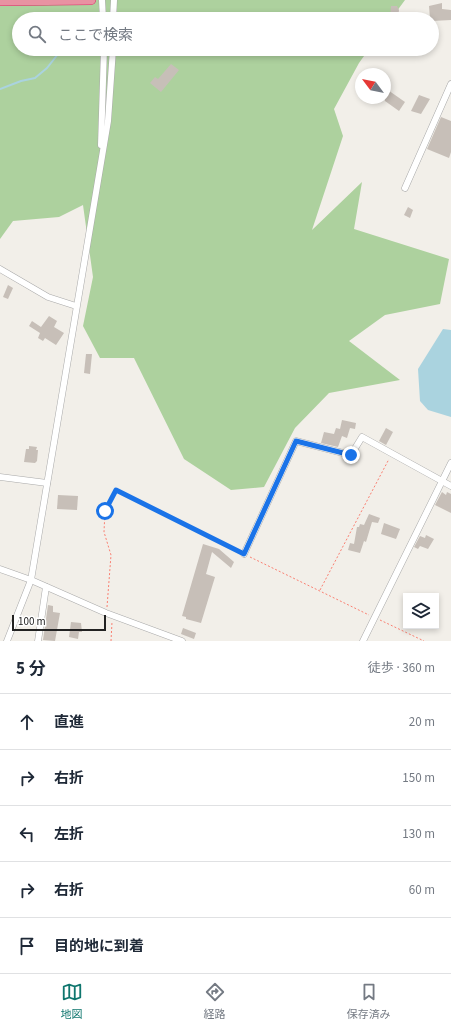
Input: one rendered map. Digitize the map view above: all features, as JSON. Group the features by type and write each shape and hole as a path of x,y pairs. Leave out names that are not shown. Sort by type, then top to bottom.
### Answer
{"highway":[{"path":"0,1 91,0"}],"street":[{"path":"102,0 103,12"},
{"path":"113,12 114,0"},
{"path":"100,173 104,56"},
{"path":"7,641 31,580 76,306 100,173 108,121 113,56"},
{"path":"405,188 450,92 451,84"},
{"path":"0,269 48,297 76,306"},
{"path":"244,554 296,441 351,455 362,437 451,486"},
{"path":"363,641 451,463"},
{"path":"0,477 47,483"},
{"path":"0,569 31,580 109,614 182,641"},
{"path":"38,641 46,587"}],"path":[{"path":"319,591 392,453"},
{"path":"111,641 109,614 111,555 104,532 105,511 116,490 319,591 424,641"}],"green space":[{"path":"0,0 405,0 396,12 12,12 12,56 364,56 355,68 334,109 343,136 312,230 362,182 354,229 449,259 440,304 385,315 349,341 400,380 329,393 295,428 264,487 231,490 184,459 134,358 100,358 83,326 93,277 83,205 59,217 13,221 0,239"}],"water":[{"path":"443,329 451,330 451,417 428,410 420,401 418,369"}],"building":[{"path":"442,3 442,9 451,10 451,20 439,21 439,12 429,12 429,6"},
{"path":"391,6 397,6 399,12 391,12"},
{"path":"171,64 179,70 161,92 150,83 155,77 158,79"},
{"path":"391,92 405,102 399,111 389,104 391,104"},
{"path":"419,95 430,99 421,114 411,111"},
{"path":"441,117 451,121 451,152 449,158 427,149"},
{"path":"408,207 413,210 410,218 404,215"},
{"path":"8,285 13,288 8,299 3,297"},
{"path":"49,316 57,321 54,327 64,333 56,345 45,338 43,341 38,338 40,333 29,326 32,321 41,327"},
{"path":"86,354 92,354 90,374 84,373"},
{"path":"342,420 356,423 355,429 350,428 347,438 342,436 338,447 321,443 324,432 334,434 336,428 340,429"},
{"path":"386,428 393,432 386,445 379,441"},
{"path":"29,446 37,447 37,461 35,463 24,462 26,449 29,449"},
{"path":"442,492 446,495 447,492 451,494 451,513 435,505"},
{"path":"58,495 78,496 77,510 57,509"},
{"path":"369,514 380,518 378,523 372,522 366,542 364,541 360,553 348,550 350,543 354,544 357,527 359,527 360,524 364,525"},
{"path":"384,523 400,529 396,539 381,534"},
{"path":"426,535 434,539 428,549 420,546 418,549 414,547 420,536 425,538"},
{"path":"203,544 219,549 234,562 231,568 212,552 206,574 215,577 201,623 186,619 186,617 182,616"},
{"path":"48,605 53,606 53,612 60,613 55,641 43,640"},
{"path":"71,622 81,623 82,632 79,632 78,639 69,637"},
{"path":"183,628 196,633 194,639 181,634"}],"waterway":[{"path":"0,89 21,81 35,78 47,68 56,56"}],"route":[{"path":"105,511 116,490 244,554 296,441 351,455"}]}
